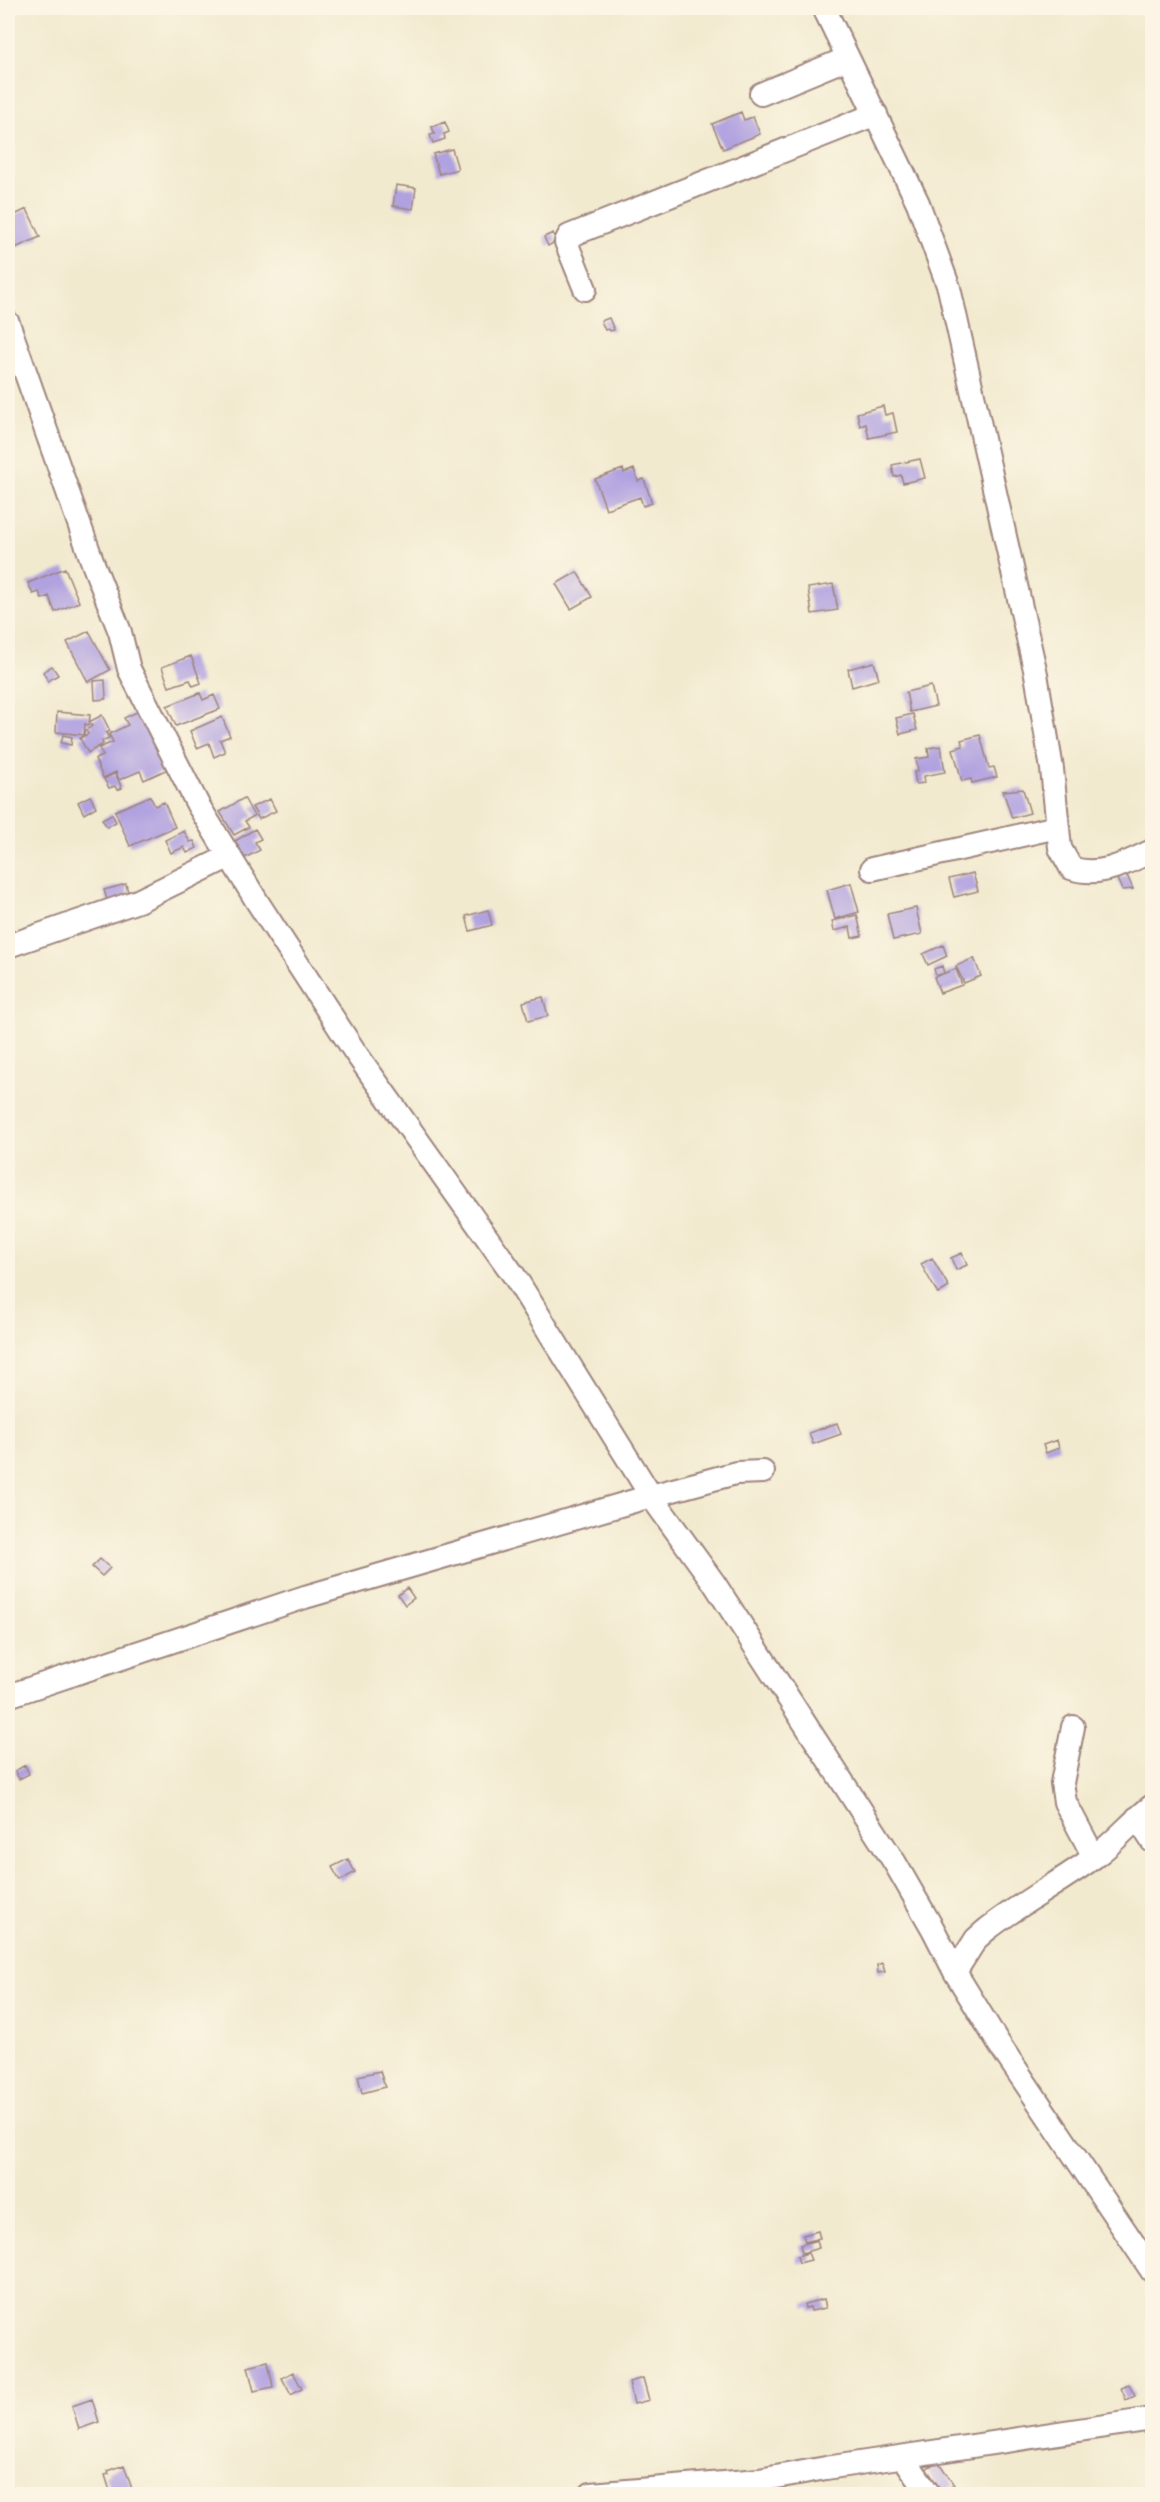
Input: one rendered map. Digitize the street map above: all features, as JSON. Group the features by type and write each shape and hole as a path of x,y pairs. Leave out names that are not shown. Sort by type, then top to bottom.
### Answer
{"street":[{"path":"824,8 918,203 938,255 958,320 1036,674 1052,769 1060,848 1071,868 1083,872 1098,872 1114,868 1152,851"},
{"path":"761,94 848,58"},
{"path":"585,289 568,250 566,242 569,236 876,114"},
{"path":"8,323 94,566 120,632 129,669 198,805 355,1052 515,1277 651,1496 714,1583 843,1781 933,1929 955,1972 999,2044 1152,2271"},
{"path":"872,869 1057,827"},
{"path":"8,946 138,901 230,856"},
{"path":"8,1696 305,1597 651,1496 736,1473 763,1472"},
{"path":"1073,1727 1062,1783 1065,1802 1094,1857"},
{"path":"955,1972 976,1939 985,1931 1116,1841 1144,1812"},
{"path":"1144,1812 1152,1841"},
{"path":"591,2494 759,2480 1152,2419"},
{"path":"904,2458 929,2494"}],"building":[{"path":"741,112 744,120 753,117 760,134 723,149 712,124"},
{"path":"445,122 449,132 444,134 445,139 433,143 430,135 435,134 432,127"},
{"path":"452,149 458,169 439,174 433,154"},
{"path":"396,185 416,188 413,209 393,206"},
{"path":"27,209 40,237 13,249 8,236 8,218"},
{"path":"553,233 557,241 548,246 544,237"},
{"path":"609,318 614,330 610,331 605,330 601,321"},
{"path":"883,406 885,415 893,413 897,432 869,438 866,424 860,426 857,413"},
{"path":"920,459 925,478 903,483 901,475 894,477 892,465"},
{"path":"623,469 624,473 634,469 638,481 644,479 652,503 643,506 640,497 606,509 595,479"},
{"path":"65,568 79,602 55,612 49,596 42,599 39,592 33,594 28,583"},
{"path":"577,572 592,597 571,609 556,584"},
{"path":"833,584 838,610 812,614 808,588"},
{"path":"89,631 110,670 88,682 67,642"},
{"path":"191,656 201,683 193,686 190,680 169,687 162,667"},
{"path":"874,662 879,679 852,687 848,669"},
{"path":"52,666 58,675 48,681 43,672"},
{"path":"105,680 106,699 95,700 94,681"},
{"path":"931,686 936,706 910,712 906,692"},
{"path":"200,693 203,700 214,695 220,709 176,726 167,706"},
{"path":"141,710 168,769 144,780 140,771 119,780 116,772 103,778 95,759 103,756 99,748 113,742 109,734 128,725 124,718"},
{"path":"57,712 90,715 89,725 85,724 84,735 56,732"},
{"path":"913,714 917,730 900,734 896,718"},
{"path":"102,715 110,731 106,733 109,738 88,753 80,738 88,734 86,730 92,726 89,722"},
{"path":"222,717 230,736 220,740 225,752 214,757 209,743 197,748 190,731"},
{"path":"63,735 72,737 71,745 61,743"},
{"path":"980,735 989,768 994,767 997,777 972,783 971,779 962,781 953,749 963,746 961,740"},
{"path":"941,746 945,772 924,776 925,783 916,784 914,772 918,771 916,759 929,757 928,748"},
{"path":"115,773 122,788 117,790 115,786 109,788 104,779"},
{"path":"1023,789 1030,813 1012,818 1003,791"},
{"path":"90,796 96,807 84,814 78,802"},
{"path":"150,796 155,806 164,802 175,827 130,846 115,811"},
{"path":"244,798 254,816 245,821 249,827 234,835 220,812"},
{"path":"270,799 276,811 259,819 252,807"},
{"path":"112,814 116,822 107,827 102,819"},
{"path":"255,829 261,839 255,842 260,850 245,858 235,841"},
{"path":"184,831 190,842 194,841 197,848 187,853 184,847 171,853 165,840"},
{"path":"973,873 978,891 954,897 949,879"},
{"path":"1127,875 1133,889 1122,890 1117,879"},
{"path":"851,883 859,912 835,919 827,890"},
{"path":"126,884 129,896 108,903 104,890"},
{"path":"916,908 922,934 893,940 887,914"},
{"path":"488,910 492,925 470,931 466,916"},
{"path":"857,915 862,936 852,938 850,927 834,931 832,921"},
{"path":"943,945 947,956 928,965 923,954"},
{"path":"974,958 981,976 964,983 956,966"},
{"path":"942,966 944,973 936,976 934,969"},
{"path":"956,969 962,985 940,993 934,977"},
{"path":"543,997 548,1016 528,1021 523,1002"},
{"path":"962,1253 967,1265 956,1270 951,1258"},
{"path":"932,1258 949,1287 938,1294 921,1264"},
{"path":"837,1423 841,1434 813,1444 809,1433"},
{"path":"1057,1440 1059,1448 1046,1453 1043,1445"},
{"path":"100,1559 110,1568 102,1576 92,1567"},
{"path":"407,1588 414,1598 405,1605 398,1595"},
{"path":"25,1765 29,1774 19,1779 15,1771"},
{"path":"348,1859 355,1872 340,1881 332,1867"},
{"path":"882,1963 885,1972 878,1973 877,1965"},
{"path":"380,2071 385,2087 362,2093 358,2076"},
{"path":"818,2231 820,2238 805,2242 803,2235"},
{"path":"817,2240 819,2248 802,2253 800,2245"},
{"path":"808,2253 811,2260 799,2263 797,2256"},
{"path":"824,2299 826,2308 811,2311 810,2307 805,2308 804,2304"},
{"path":"268,2362 273,2387 254,2391 248,2367"},
{"path":"293,2372 302,2389 291,2395 282,2378"},
{"path":"643,2378 649,2400 634,2404 629,2382"},
{"path":"1129,2385 1135,2396 1126,2400 1121,2388"},
{"path":"92,2399 99,2422 79,2429 72,2406"},
{"path":"938,2461 954,2485 949,2488 951,2492 947,2494 943,2494 926,2469"},
{"path":"124,2465 133,2492 111,2494 105,2475 109,2474 108,2471"}]}
